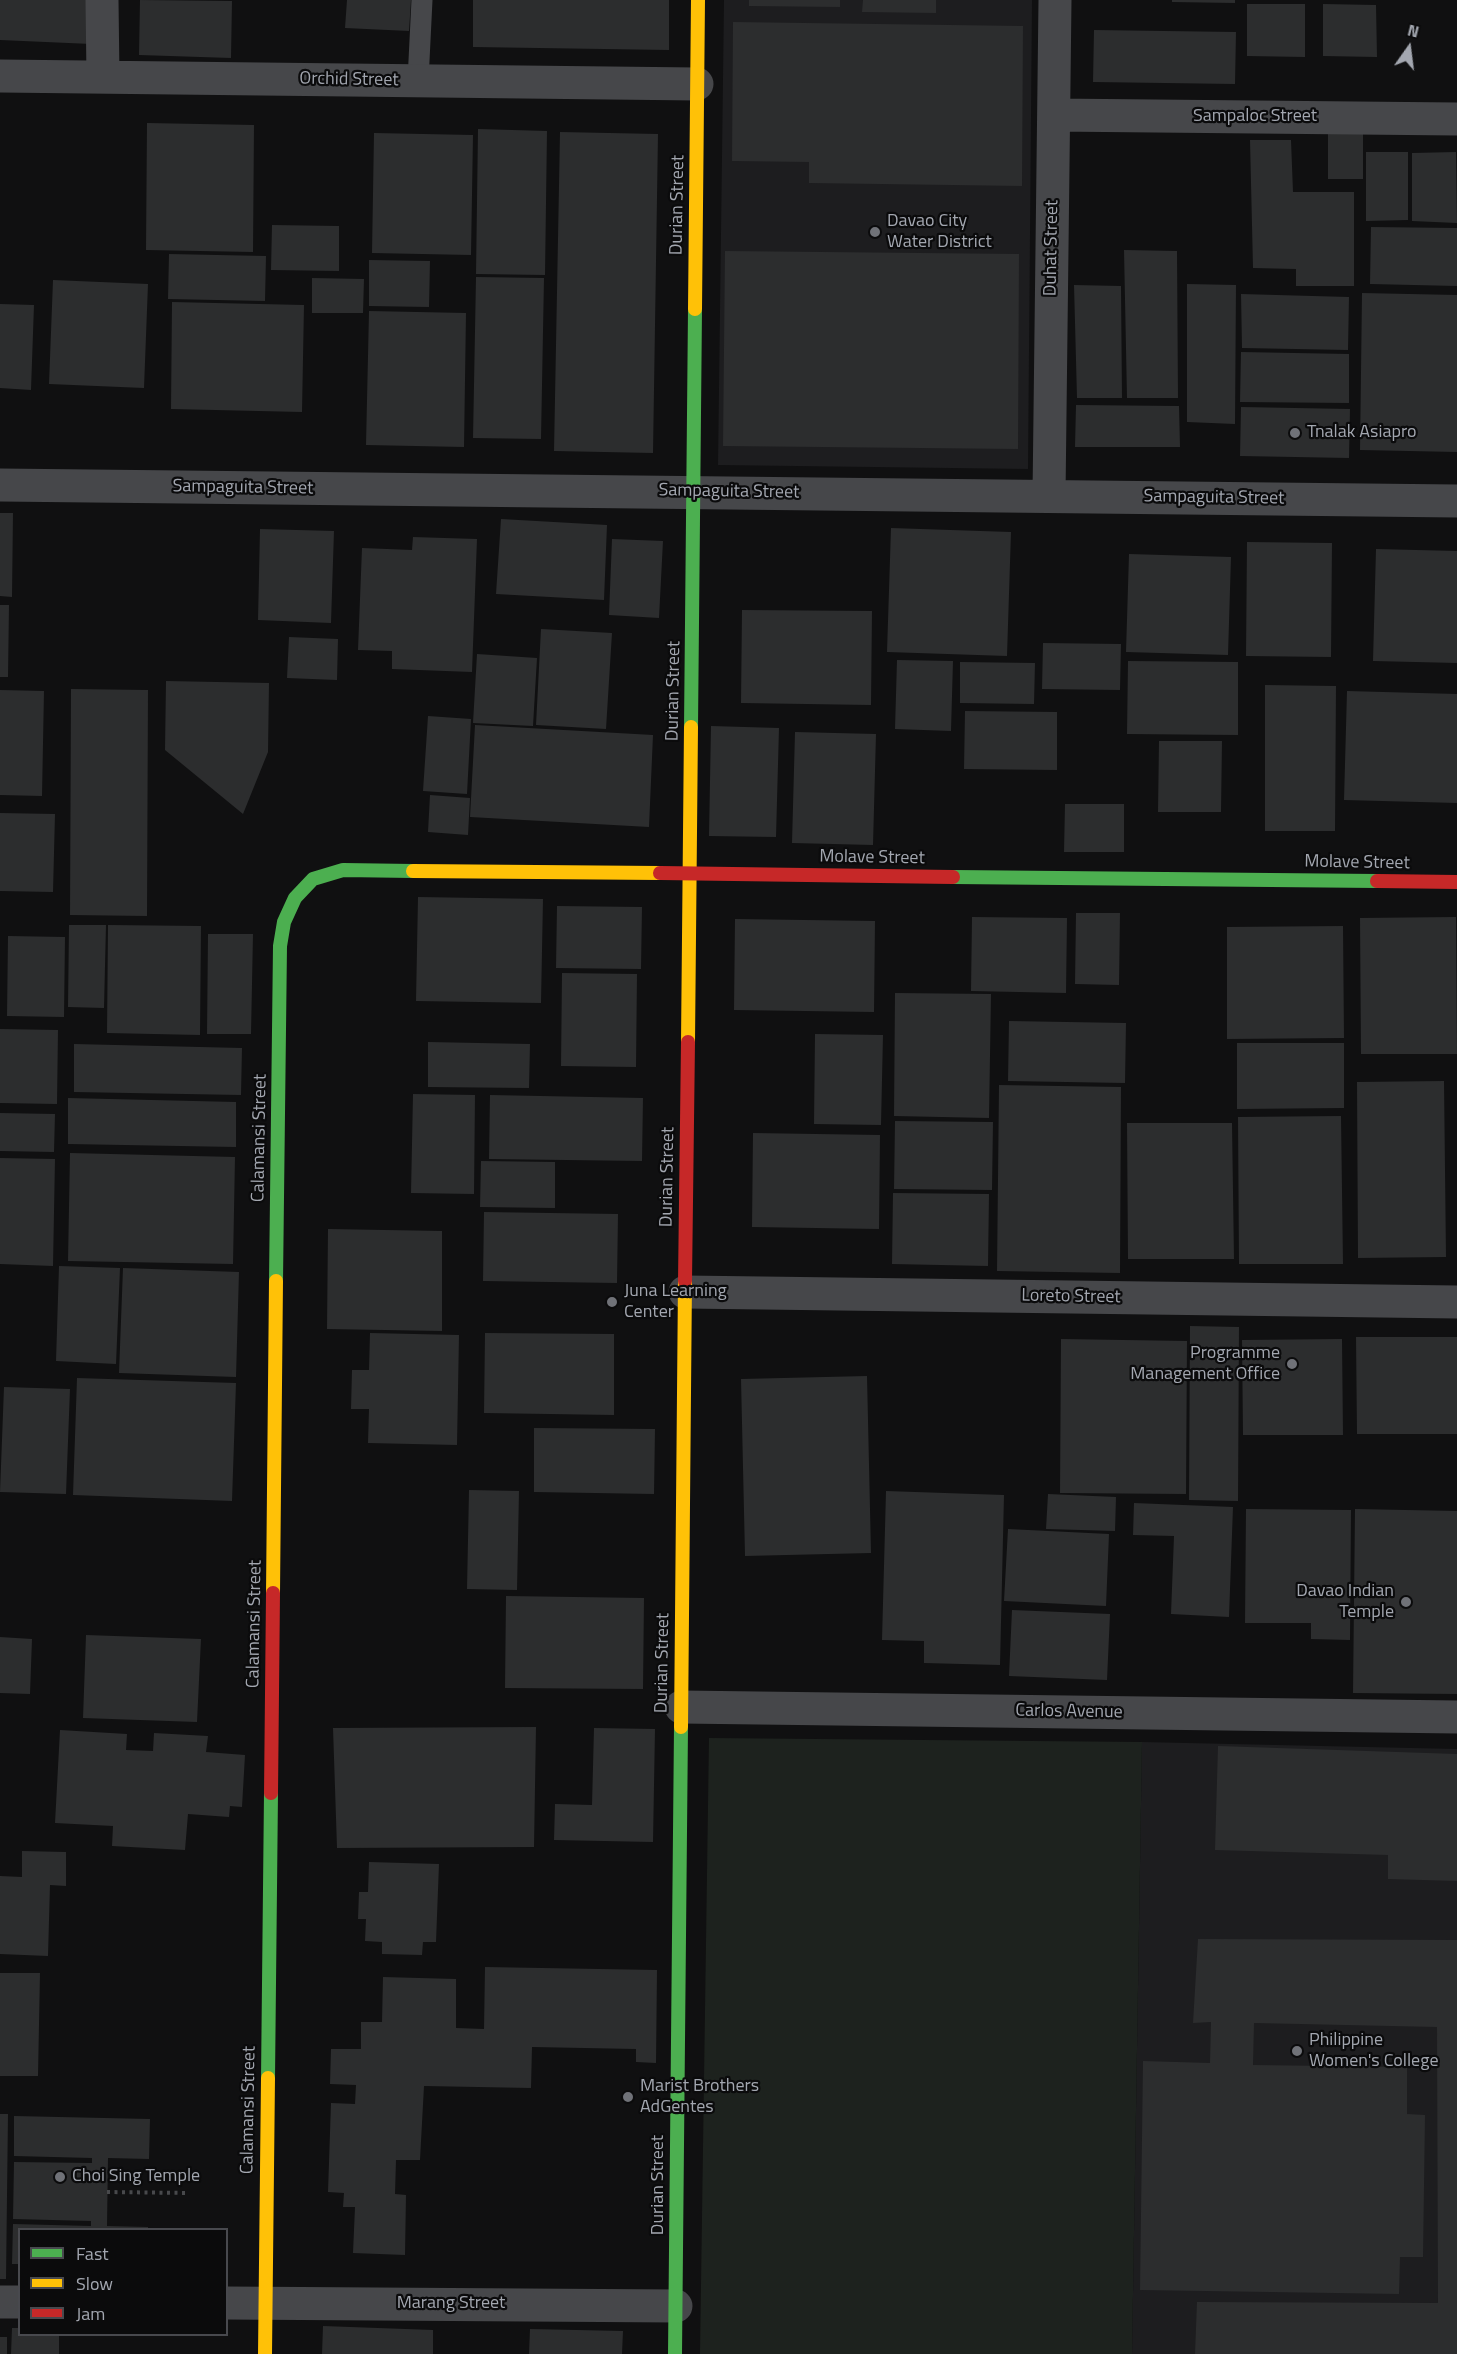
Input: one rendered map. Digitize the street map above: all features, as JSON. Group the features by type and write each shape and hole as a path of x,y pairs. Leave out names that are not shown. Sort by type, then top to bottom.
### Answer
{"street":[{"path":"102,0 103,77"},
{"name":"Durian Street","path":"675,2354 698,0"},
{"name":"Duhat Street","path":"1049,496 1055,0"},
{"name":"Orchid Street","path":"0,76 697,84"},
{"name":"Sampaloc Street","path":"1054,115 1457,119"},
{"name":"Sampaguita Street","path":"0,485 1457,501"},
{"name":"Molave Street","path":"295,898 313,879 343,870 1457,882"},
{"name":"Calamansi Street","path":"265,2354 280,946 284,922 295,898"},
{"name":"Loreto Street","path":"685,1292 1457,1302"},
{"name":"Carlos Avenue","path":"681,1707 1457,1716"},
{"path":"0,2302 18,2302"},
{"name":"Marang Street","path":"228,2303 676,2306"}],"lane":[{"path":"418,81 423,0"}],"path":[{"path":"107,2192 189,2193"}],"shaded area":[{"name":"Davao City Water District","path":"724,0 1032,0 1028,469 718,465"},
{"path":"709,1738 1142,1742 1132,2354 700,2354"},
{"name":"Philippine Women's College","path":"1142,1742 1457,1749 1457,2354 1132,2354"}],"building":[{"path":"0,0 93,0 91,44 0,40"},
{"path":"140,0 232,1 231,58 139,55"},
{"path":"347,0 411,0 409,31 345,28"},
{"path":"473,0 669,0 669,50 473,47"},
{"path":"749,0 840,0 840,7 749,6"},
{"path":"863,0 936,0 936,13 862,12"},
{"path":"1172,0 1235,0 1235,3 1172,2"},
{"path":"1247,4 1305,4 1305,57 1247,56"},
{"path":"1323,4 1376,5 1377,57 1323,56"},
{"path":"733,22 1023,26 1022,186 809,183 809,162 732,161"},
{"path":"1094,30 1236,32 1235,84 1093,82"},
{"path":"147,123 254,125 253,252 146,250"},
{"path":"478,129 547,131 545,275 476,274"},
{"path":"560,132 658,134 653,453 554,451"},
{"path":"374,133 473,135 471,255 372,253"},
{"path":"1328,133 1363,133 1363,179 1328,179"},
{"path":"1250,140 1291,140 1293,192 1354,192 1354,286 1296,286 1296,269 1253,268"},
{"path":"1366,152 1408,152 1408,220 1366,221"},
{"path":"1456,152 1457,223 1412,221 1412,153"},
{"path":"272,225 339,226 339,271 271,270"},
{"path":"1371,227 1457,228 1457,286 1370,284"},
{"path":"1124,250 1177,251 1178,398 1127,398"},
{"path":"725,251 1019,254 1018,449 723,446"},
{"path":"169,254 266,256 265,301 168,299"},
{"path":"369,260 430,261 429,307 369,306"},
{"path":"476,277 544,278 541,439 473,438"},
{"path":"312,278 364,279 363,313 312,313"},
{"path":"53,280 148,284 144,388 49,384"},
{"path":"1187,284 1236,285 1235,424 1187,422"},
{"path":"1074,285 1121,286 1122,398 1077,398"},
{"path":"1362,293 1457,295 1457,452 1360,450"},
{"path":"1241,294 1349,297 1348,350 1242,348"},
{"path":"172,302 304,305 302,412 171,409"},
{"path":"0,304 34,305 31,390 0,388"},
{"path":"369,311 466,313 464,447 366,445"},
{"path":"1241,352 1349,354 1349,403 1240,402"},
{"path":"1076,405 1179,406 1180,447 1075,447"},
{"path":"1241,407 1350,409 1349,458 1240,456"},
{"path":"0,513 13,513 12,597 0,596"},
{"path":"501,519 607,525 604,600 496,594"},
{"path":"891,528 1011,532 1007,656 887,652"},
{"path":"260,529 334,531 331,623 258,620"},
{"path":"413,537 477,539 472,672 392,669 392,651 358,650 362,548 412,550"},
{"path":"612,539 663,541 659,618 609,615"},
{"path":"1247,542 1332,543 1331,657 1246,656"},
{"path":"1376,549 1457,551 1457,663 1373,661"},
{"path":"1129,554 1231,557 1228,655 1126,652"},
{"path":"0,605 9,605 8,677 0,677"},
{"path":"742,610 872,611 871,705 741,703"},
{"path":"541,629 612,633 606,729 536,725"},
{"path":"289,637 338,639 337,680 287,678"},
{"path":"1043,643 1121,644 1120,690 1042,689"},
{"path":"477,654 537,658 533,726 473,723"},
{"path":"897,660 953,661 951,731 895,729"},
{"path":"1128,661 1238,662 1238,735 1127,734"},
{"path":"960,662 1035,663 1034,704 960,703"},
{"path":"166,681 269,683 268,752 243,814 165,750"},
{"path":"1265,685 1336,686 1335,831 1265,831"},
{"path":"71,689 148,690 147,916 70,915"},
{"path":"0,690 44,691 42,796 0,795"},
{"path":"1347,691 1457,694 1457,803 1344,800"},
{"path":"965,711 1057,712 1057,770 964,769"},
{"path":"428,716 471,719 467,794 423,791"},
{"path":"475,725 653,735 649,827 470,817"},
{"path":"711,726 779,728 776,837 709,836"},
{"path":"795,732 876,734 873,845 792,843"},
{"path":"1159,741 1222,741 1221,812 1158,812"},
{"path":"430,795 470,798 468,835 428,832"},
{"path":"1065,804 1124,804 1124,852 1064,852"},
{"path":"0,813 55,814 53,892 0,891"},
{"path":"418,897 543,899 541,1003 416,1001"},
{"path":"557,906 642,907 641,969 556,968"},
{"path":"1076,913 1120,913 1119,985 1075,984"},
{"path":"972,917 1067,918 1066,993 971,991"},
{"path":"1456,917 1457,1054 1361,1054 1360,918"},
{"path":"735,919 875,921 874,1012 734,1010"},
{"path":"69,925 106,925 104,1008 68,1007"},
{"path":"108,925 201,926 200,1035 107,1033"},
{"path":"1343,926 1344,1038 1227,1039 1227,927"},
{"path":"208,934 253,934 251,1034 207,1034"},
{"path":"8,936 65,937 64,1017 7,1016"},
{"path":"562,973 637,974 636,1067 561,1066"},
{"path":"895,993 991,994 989,1118 894,1116"},
{"path":"1009,1021 1126,1023 1125,1083 1008,1081"},
{"path":"0,1029 58,1030 57,1104 0,1103"},
{"path":"815,1034 883,1035 881,1125 814,1124"},
{"path":"428,1042 530,1044 529,1088 428,1087"},
{"path":"1237,1043 1344,1043 1344,1108 1237,1109"},
{"path":"74,1044 242,1048 241,1095 74,1092"},
{"path":"1444,1081 1446,1257 1358,1258 1357,1082"},
{"path":"999,1085 1121,1087 1120,1273 997,1271"},
{"path":"413,1094 475,1095 474,1194 411,1193"},
{"path":"490,1095 643,1098 642,1161 489,1159"},
{"path":"68,1098 236,1102 236,1147 68,1144"},
{"path":"0,1113 55,1114 54,1152 0,1151"},
{"path":"1341,1116 1343,1264 1239,1264 1238,1117"},
{"path":"895,1121 993,1122 992,1190 894,1189"},
{"path":"1127,1123 1232,1123 1234,1259 1128,1259"},
{"path":"753,1133 880,1135 879,1229 752,1227"},
{"path":"70,1153 235,1157 233,1264 68,1261"},
{"path":"0,1158 55,1159 53,1266 0,1264"},
{"path":"481,1161 555,1162 555,1208 480,1207"},
{"path":"893,1193 989,1194 988,1266 892,1264"},
{"path":"484,1212 618,1214 617,1283 483,1281"},
{"path":"328,1229 442,1231 442,1331 327,1329"},
{"path":"59,1266 120,1268 116,1364 56,1361"},
{"path":"123,1268 239,1272 236,1377 119,1373"},
{"path":"1190,1326 1239,1327 1238,1501 1189,1500"},
{"path":"370,1333 459,1335 457,1445 368,1443 369,1409 351,1409 352,1370 369,1370"},
{"path":"485,1333 614,1334 614,1415 484,1413"},
{"path":"1356,1337 1457,1337 1457,1434 1357,1434"},
{"path":"1061,1339 1187,1341 1186,1494 1060,1493"},
{"path":"1342,1339 1343,1435 1243,1435 1242,1340"},
{"path":"867,1376 871,1553 745,1556 741,1379"},
{"path":"77,1378 236,1383 232,1501 73,1495"},
{"path":"4,1387 70,1389 66,1494 0,1492"},
{"path":"534,1428 655,1429 654,1494 534,1492"},
{"path":"469,1490 519,1491 517,1590 467,1589"},
{"path":"886,1491 1004,1495 1000,1665 924,1663 924,1641 882,1640"},
{"path":"1048,1494 1116,1497 1115,1531 1046,1529"},
{"path":"1134,1503 1233,1507 1229,1617 1171,1614 1174,1536 1133,1535"},
{"path":"1246,1509 1351,1510 1350,1640 1311,1639 1311,1623 1245,1623"},
{"name":"Davao Indian Temple","path":"1355,1509 1457,1511 1457,1694 1353,1693"},
{"path":"1008,1529 1109,1534 1106,1606 1004,1601"},
{"path":"506,1596 644,1598 643,1689 505,1688"},
{"path":"1012,1610 1110,1614 1107,1680 1009,1676"},
{"path":"86,1635 201,1639 197,1722 83,1718"},
{"path":"0,1637 32,1639 30,1694 0,1693"},
{"path":"536,1727 534,1847 337,1848 333,1728"},
{"path":"594,1728 655,1729 653,1842 554,1840 555,1804 592,1805"},
{"path":"60,1730 127,1734 126,1750 153,1751 154,1733 208,1736 206,1752 245,1755 242,1807 230,1806 229,1817 188,1814 185,1850 112,1846 113,1826 55,1823"},
{"path":"1218,1746 1457,1754 1457,1881 1388,1879 1388,1855 1215,1850"},
{"path":"22,1851 66,1852 66,1886 50,1885 48,1956 0,1954 0,1876 22,1877"},
{"path":"369,1862 439,1864 436,1942 423,1942 422,1955 382,1954 382,1942 365,1941 366,1919 358,1919 359,1892 368,1892"},
{"path":"1198,1939 1457,1940 1457,2354 1195,2354 1197,2302 1438,2303 1437,2027 1254,2023 1253,2065 1407,2067 1407,2114 1425,2115 1423,2257 1400,2257 1399,2294 1140,2290 1143,2061 1210,2063 1211,2022 1193,2023"},
{"path":"485,1967 657,1970 656,2063 636,2062 636,2049 532,2047 531,2088 424,2086 420,2160 396,2160 395,2194 406,2195 405,2255 353,2253 355,2207 343,2207 344,2193 328,2192 331,2103 355,2104 356,2085 330,2084 331,2049 361,2049 361,2022 382,2022 383,1977 456,1979 456,2028 484,2029"},
{"path":"0,1973 40,1973 38,2076 0,2076"},
{"path":"0,2114 8,2114 6,2279 0,2279"},
{"name":"Choi Sing Temple","path":"14,2116 150,2119 149,2159 108,2158 107,2226 148,2228 18,2228 18,2264 12,2264 13,2224 91,2226 91,2221 13,2219 14,2162 92,2163 92,2158 14,2156"},
{"path":"323,2326 433,2330 433,2354 322,2354"},
{"path":"12,2328 18,2328 18,2336 59,2336 59,2354 11,2354"},
{"path":"530,2329 623,2331 622,2354 529,2354"},
{"path":"0,2337 7,2337 7,2354 0,2354"}],"traffic: fast":[{"path":"691,727 695,309"},
{"path":"276,1281 280,946 284,922 295,898 313,879 343,870 413,871"},
{"path":"953,877 1377,881"},
{"path":"675,2354 681,1727"},
{"path":"268,2078 271,1793"}],"traffic: slow":[{"path":"695,309 698,0"},
{"path":"688,1042 691,727"},
{"path":"413,871 660,873"},
{"path":"273,1593 276,1281"},
{"path":"681,1727 685,1281"},
{"path":"265,2354 268,2078"}],"traffic: jam":[{"path":"660,873 953,877"},
{"path":"1377,881 1457,882"},
{"path":"685,1281 688,1042"},
{"path":"271,1793 273,1593"}],"place":[{"name":"Davao City Water District","path":"875,232"},
{"name":"Tnalak Asiapro","path":"1295,433"},
{"name":"Juna Learning Center","path":"612,1302"},
{"name":"Programme Management Office","path":"1292,1364"},
{"name":"Davao Indian Temple","path":"1406,1602"},
{"name":"Philippine Women's College","path":"1297,2051"},
{"name":"Marist Brothers AdGentes","path":"628,2097"},
{"name":"Choi Sing Temple","path":"60,2177"}]}
